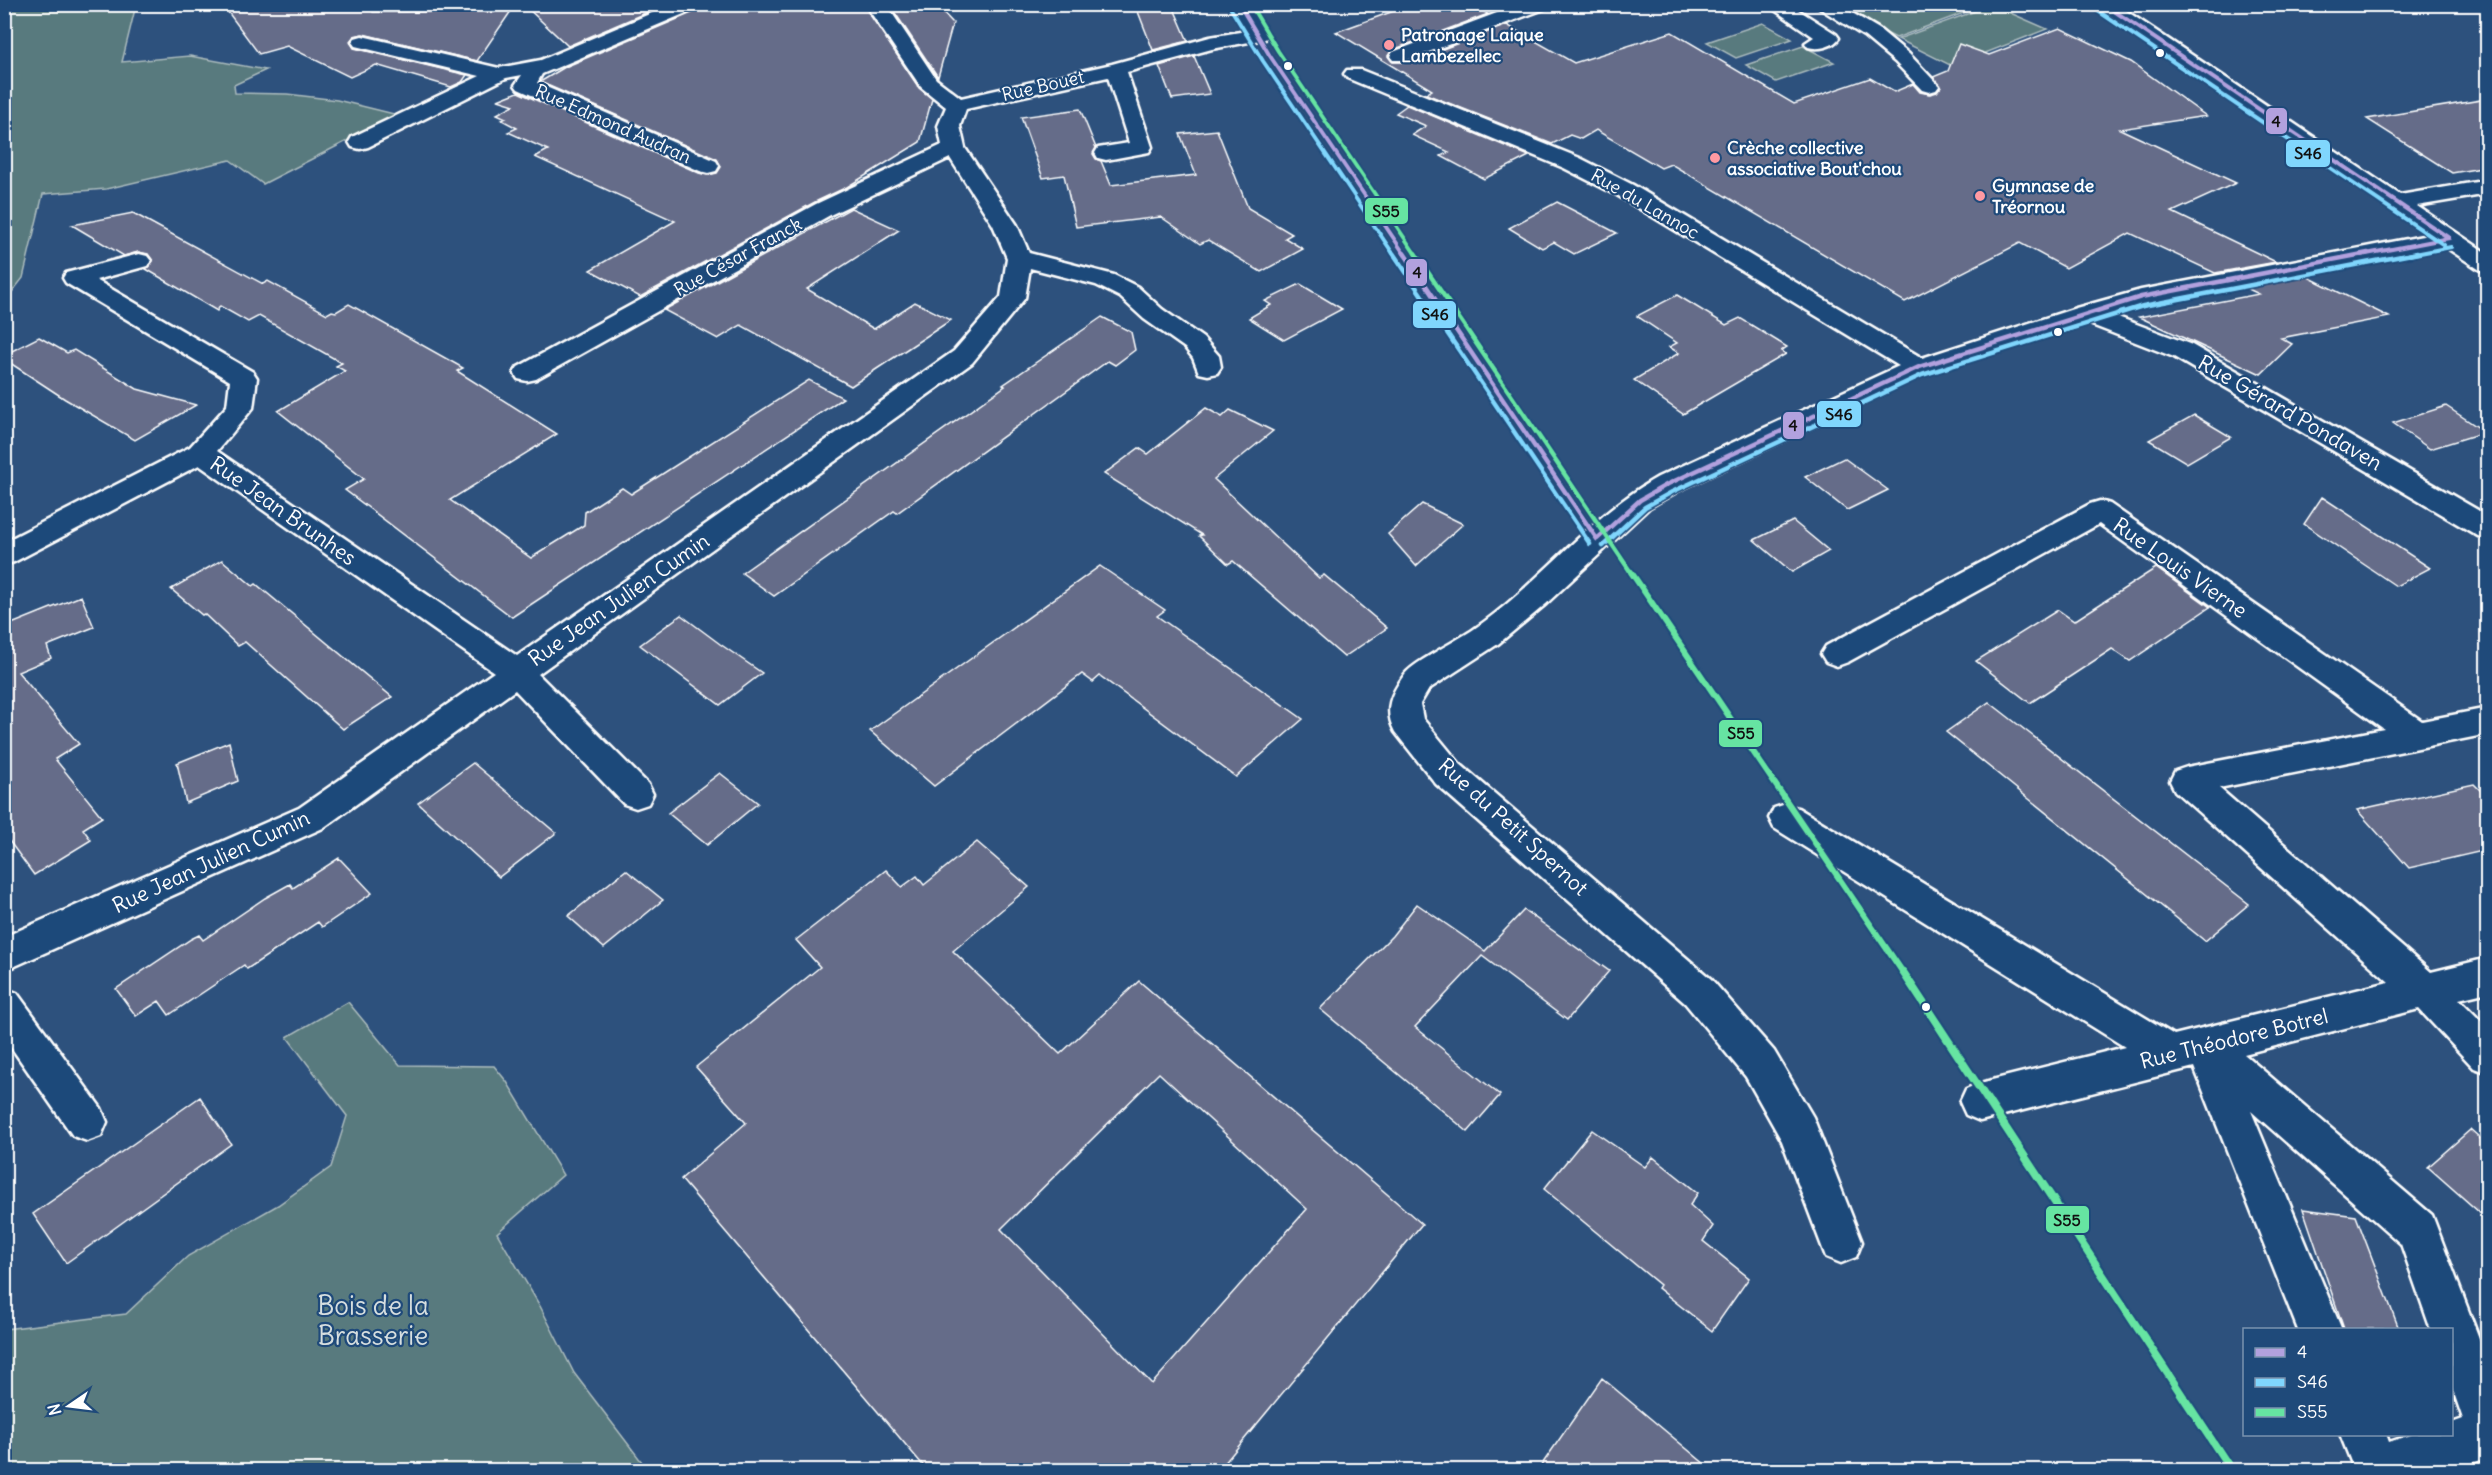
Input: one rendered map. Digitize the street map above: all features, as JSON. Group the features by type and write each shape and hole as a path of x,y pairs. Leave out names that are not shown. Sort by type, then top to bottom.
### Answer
{"street":[{"name":"Rue Edmond Audran","path":"691,4 540,61 525,86 708,166"},
{"path":"874,4 879,8 928,83 957,105 949,126 954,148 1005,225 1019,258 1105,280 1129,292 1153,314 1194,343 1206,356 1208,367"},
{"name":"Rue Bouet","path":"957,105 1116,69 1210,43 1258,35 1239,4"},
{"path":"1400,56 1540,4"},
{"path":"1775,4 1829,38 1815,43"},
{"path":"1822,4 1872,33 1902,58 1929,86"},
{"path":"2103,4 2487,265"},
{"path":"362,42 499,74"},
{"path":"360,142 499,74 540,61"},
{"path":"1106,153 1141,147 1116,69"},
{"name":"Rue du Lannoc","path":"1354,74 1572,163 1625,190 1919,367"},
{"name":"Rue César Franck","path":"527,373 824,209 954,148"},
{"path":"2396,203 2487,187"},
{"name":"Rue du Petit Spernot","path":"1841,1242 1799,1131 1760,1064 1698,991 1448,774 1407,723 1404,704 1418,680 1487,636 1640,500 1668,484 1919,367 2141,297 2449,238"},
{"name":"Rue Jean Julien Cumin","path":"4,955 311,818 963,357 1013,298 1019,258"},
{"name":"Rue Jean Brunhes","path":"139,261 75,278 244,378 240,408 200,453 517,672 636,794"},
{"name":"Rue Gérard Pondaven","path":"2085,313 2183,351 2487,529"},
{"path":"4,555 200,453"},
{"name":"Rue Louis Vierne","path":"1837,654 2100,511 2417,735"},
{"path":"2487,721 2187,781 2426,991 2487,1055"},
{"path":"1786,818 2188,1050 2417,1230 2452,1328"},
{"name":"Rue Théodore Botrel","path":"1980,1102 2487,975"},
{"path":"4,1005 87,1122"},
{"path":"2188,1050 2320,1328"},
{"path":"2453,1330 2487,1425"},
{"path":"2364,1436 2377,1469 2487,1435"}],"green space":[{"path":"1866,4 1985,5 1896,38 1845,12"},
{"path":"5,5 136,5 122,62 190,56 266,70 234,85 235,93 287,94 337,100 398,115 263,184 230,160 106,189 43,194 23,278 5,301"},
{"path":"1992,5 2047,29 1952,66 1898,39"},
{"path":"1763,23 1792,39 1736,58 1707,42"},
{"path":"1803,46 1834,62 1776,82 1746,65"},
{"name":"Bois de la Brasserie","path":"348,1002 400,1065 494,1066 507,1082 563,1175 497,1233 540,1306 574,1373 648,1470 5,1470 5,1329 126,1314 188,1256 278,1205 331,1167 347,1116 287,1037"}],"building":[{"path":"222,4 366,4 373,12 511,11 477,61 363,34 354,36 350,41 354,48 467,75 462,82 451,87 376,65 350,77 287,46 259,54"},
{"path":"523,4 666,4 568,46"},
{"path":"702,4 863,4 919,88 932,99 920,142 847,187 640,297 590,270 675,221 535,157 548,150 508,132 517,128 502,120 506,118 497,114 514,105 498,100 518,92 699,173 707,175 717,173 721,167 717,159 540,82 565,67 699,10"},
{"path":"889,4 935,4 953,23 938,77"},
{"path":"1135,4 1172,4 1188,41 1153,50"},
{"path":"1413,4 1471,4 1488,14 1392,50 1388,56 1393,62 1408,62 1507,25 1574,63 1672,32 1794,104 1870,78 1894,92 1913,84 1920,92 1930,94 1937,92 1941,87 1933,77 1948,71 1959,44 1989,55 2060,28 2131,62 2206,116 2120,129 2236,183 2172,212 2276,262 2215,273 2130,233 2066,268 2020,243 1905,302 1671,164 1661,168 1596,130 1581,139 1570,135 1552,144 1426,94 1432,90 1336,32"},
{"path":"1194,56 1210,94 1172,99 1159,66"},
{"path":"2487,99 2487,167 2452,173 2367,119"},
{"path":"1407,105 1529,156 1484,179 1441,156 1449,152 1412,135 1426,126 1396,113"},
{"path":"1080,109 1096,148 1093,154 1101,161 1111,185 1196,175 1180,134 1217,130 1248,208 1292,234 1285,238 1303,249 1261,272 1208,240 1200,244 1161,217 1076,227 1064,175 1043,178 1021,117"},
{"path":"1557,202 1617,233 1574,254 1554,242 1542,248 1509,228"},
{"path":"851,208 899,230 807,289 874,329 915,302 951,320 851,386 741,325 718,339 664,310"},
{"path":"133,213 263,284 268,281 327,314 332,311 336,312 349,304 463,368 457,371 557,434 450,500 531,558 584,525 585,512 622,488 631,494 809,380 843,398 512,617 345,490 364,479 278,411 345,371 336,366 342,363 259,316 248,322 220,306 217,311 146,269 153,261 148,254 138,252 124,256 72,225"},
{"path":"2304,275 2389,317 2281,338 2292,344 2261,374 2139,317 2259,294 2244,287"},
{"path":"1300,284 1342,309 1284,340 1249,318 1271,305 1265,301"},
{"path":"1677,295 1726,325 1740,318 1787,347 1781,351 1786,354 1683,414 1634,380 1679,353 1669,347 1677,343 1637,316"},
{"path":"1102,317 1131,332 1135,350 1115,365 1108,361 897,513 894,511 774,596 742,573 1005,386 1003,385"},
{"path":"39,337 67,353 74,350 137,389 196,405 135,440 65,399 4,359 4,355"},
{"path":"2446,406 2485,432 2430,449 2393,423"},
{"path":"1206,408 1222,417 1230,410 1273,431 1214,479 1319,578 1324,575 1387,628 1344,657 1233,561 1228,564 1199,536 1202,535 1104,474 1139,448 1148,454"},
{"path":"2194,415 2231,437 2187,463 2149,440"},
{"path":"1844,458 1888,490 1847,510 1805,477"},
{"path":"2322,497 2430,568 2396,586 2304,524"},
{"path":"1422,504 1463,524 1416,566 1388,534"},
{"path":"1793,521 1829,551 1792,572 1754,540"},
{"path":"222,560 253,586 256,584 392,697 343,729 245,642 238,646 204,614 202,615 171,589"},
{"path":"1100,566 1165,610 1157,616 1303,719 1236,777 1100,676 1093,682 1082,674 934,786 870,731"},
{"path":"2156,568 2210,607 2130,661 2112,649 2030,703 1976,661 2058,610 2074,621"},
{"path":"81,596 94,627 47,646 51,658 18,672 79,744 55,759 102,817 83,829 91,840 34,875 4,834 4,627"},
{"path":"681,615 762,673 720,705 640,645"},
{"path":"1989,702 2249,904 2205,941 1946,732"},
{"path":"229,742 238,781 186,803 177,763"},
{"path":"473,763 556,833 499,877 418,803"},
{"path":"720,773 758,803 707,845 668,813"},
{"path":"2474,784 2487,797 2487,850 2409,868 2357,810"},
{"path":"977,842 1029,887 953,951 1060,1054 1139,981 1422,1224 1219,1470 927,1470 681,1179 746,1123 696,1067 820,967 796,940 886,870 902,887 917,876 924,885","holes":["1159,1073 1307,1209 1152,1384 1001,1229"]},
{"path":"339,858 372,893 322,927 318,922 247,969 244,965 169,1015 159,1001 136,1016 116,989 191,939 199,935 203,940 265,898 290,884 293,888"},
{"path":"626,870 663,900 604,948 568,916"},
{"path":"1417,904 1485,951 1524,910 1609,971 1567,1020 1482,956 1415,1027 1500,1095 1468,1132 1320,1009 1392,936"},
{"path":"200,1097 231,1144 66,1263 33,1214"},
{"path":"1592,1130 1645,1167 1653,1157 1698,1193 1690,1205 1713,1226 1703,1241 1749,1278 1712,1331 1658,1288 1660,1285 1544,1189"},
{"path":"2470,1130 2487,1145 2487,1219 2428,1167"},
{"path":"2303,1209 2356,1216 2399,1328 2344,1328"},
{"path":"1602,1378 1712,1470 1538,1470"}],"transit line":[{"name":"4","path":"1239,4 1270,56 1597,539"},
{"name":"S55","path":"1250,4 1278,51 1987,1097 2228,1465"},
{"name":"4","path":"2104,4 2449,238"},
{"name":"S46","path":"1231,9 1263,61 1590,544"},
{"name":"S46","path":"2098,11 2444,245"},
{"name":"4","path":"1597,539 1640,500 1668,484 1919,367 2141,297 2449,238"},
{"name":"S46","path":"1603,546 1645,507 1672,492 1922,375 2143,306 2451,247"}],"place":[{"name":"Patronage Laique Lambezellec","path":"1389,45"},
{"name":"Crèche collective associative Bout'chou","path":"1715,158"},
{"name":"Gymnase de Tréornou","path":"1980,196"}]}
